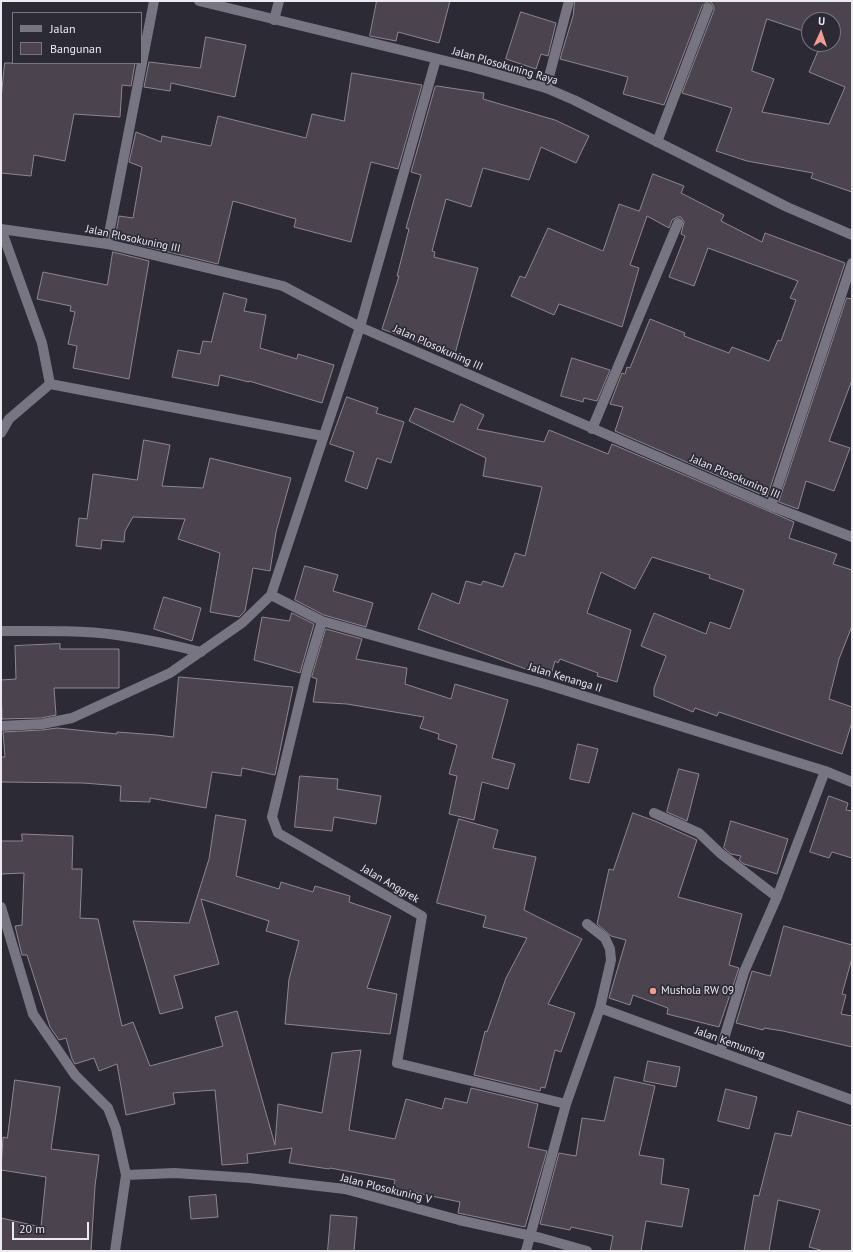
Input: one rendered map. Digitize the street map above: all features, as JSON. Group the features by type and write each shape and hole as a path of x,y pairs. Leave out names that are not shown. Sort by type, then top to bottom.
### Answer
{"street":[{"path":"106,244 136,102 154,1"},
{"name":"Jalan Plosokuning Raya","path":"199,1 436,59 546,88 787,207 852,235"},
{"path":"274,20 279,1"},
{"path":"546,88 569,1"},
{"path":"657,142 708,8"},
{"path":"1,726 42,724 72,718 170,673 242,623 271,595 360,327 436,59"},
{"path":"592,429 678,223"},
{"path":"1,229 42,343 50,384"},
{"name":"Jalan Plosokuning III","path":"1,229 106,244 283,286 360,327 771,506 852,537"},
{"path":"771,506 852,264"},
{"path":"50,384 323,436"},
{"path":"1,433 8,419 50,384"},
{"name":"Jalan Kenanga II","path":"271,595 322,621 545,684 825,771 852,782"},
{"name":"Jalan Anggrek","path":"322,621 307,671 272,816 278,833 422,916 397,1063 566,1104"},
{"path":"1,631 61,631 116,635 160,642 201,652"},
{"path":"720,1052 744,972 777,897 825,771"},
{"path":"654,813 699,833 720,853 777,897"},
{"path":"1,907 33,1014 75,1075 108,1108 116,1129 126,1174 115,1251"},
{"path":"526,1251 566,1104 600,1008 611,960 610,949 605,938 587,924"},
{"name":"Jalan Kemuning","path":"600,1008 852,1100"},
{"name":"Jalan Plosokuning V","path":"126,1174 175,1173 249,1178 345,1189 459,1220 530,1236 581,1250"}],"building":[{"path":"377,1 450,1 439,43 398,32 396,41 370,36"},
{"path":"575,1 852,1 852,192 811,178 813,173 747,161 716,151 732,108 682,93 714,10 711,2 707,2 702,6 664,105 623,94 628,77 560,59 573,16","holes":["801,12 841,12 841,52 818,52 809,72 845,87 829,124 762,112 774,79 752,71 767,19 801,30"]},
{"path":"521,12 556,23 548,56 541,54 536,69 506,59"},
{"path":"206,37 246,45 235,97 171,83 170,91 144,87 149,62 200,68"},
{"path":"5,63 135,64 131,86 122,85 120,117 74,114 65,161 34,155 31,176 1,173 1,99"},
{"path":"352,73 422,85 398,169 371,162 351,242 294,227 296,219 233,201 218,264 115,239 119,216 133,218 142,167 129,162 136,132 161,142 162,136 211,146 218,116 306,138 312,114 344,121"},
{"path":"437,86 484,93 483,99 555,120 589,136 576,163 541,147 529,180 483,168 471,207 446,199 432,251 435,252 434,257 478,268 455,354 426,342 425,345 382,329 399,276 397,276 409,229 406,228 421,175 411,172 435,87"},
{"path":"653,174 684,186 681,193 724,215 721,221 762,242 765,233 845,263 767,497 615,431 623,407 610,404 622,373 625,374 627,367 630,368 650,319 685,333 684,336 729,353 732,347 769,361 778,340 781,341 796,300 790,298 798,281 708,248 694,286 669,277 685,236 681,234 684,222 681,217 677,217 672,220 669,228 647,216 630,265 639,268 622,327 559,304 554,315 511,296 520,276 525,278 548,228 603,251 619,204 639,211"},
{"path":"113,252 149,261 129,379 73,368 77,346 68,344 75,312 70,311 71,306 37,299 43,272 107,285"},
{"path":"224,293 247,299 244,311 266,315 260,348 297,359 298,354 334,365 322,403 249,381 220,375 218,386 172,377 178,350 200,354 203,341 211,342"},
{"path":"847,298 852,299 852,380 829,441 850,448 834,491 806,481 798,509 779,502"},
{"path":"572,358 610,370 597,401 584,398 583,402 561,396"},
{"path":"347,397 378,408 376,413 404,422 391,463 377,458 367,489 345,481 354,452 330,444"},
{"path":"461,404 484,415 477,429 544,442 549,430 608,454 612,444 794,522 789,538 837,554 833,564 852,570 852,626 839,659 829,699 852,707 852,722 842,754 719,712 717,716 695,708 693,712 654,696 654,688 666,656 641,646 654,613 706,634 710,622 730,629 744,590 709,578 710,575 652,557 635,589 601,572 587,613 631,630 617,682 597,676 598,673 560,659 558,663 555,661 550,678 418,629 432,593 459,604 466,581 481,585 483,581 503,587 515,553 525,556 542,487 483,476 486,458 409,421 415,408 453,422"},
{"path":"144,440 170,445 162,486 203,488 210,458 291,478 276,532 270,571 253,568 245,611 239,617 210,612 220,553 178,539 185,519 133,517 125,531 124,542 102,540 101,549 76,546 79,518 87,519 93,474 137,480"},
{"path":"305,566 338,575 333,591 373,603 366,627 324,615 295,600"},
{"path":"164,597 201,608 192,641 154,629"},
{"path":"292,613 314,624 300,673 254,660 262,617 289,621"},
{"path":"326,629 362,639 356,659 407,668 405,684 451,699 455,684 508,700 492,758 515,764 508,789 482,782 474,820 449,814 457,776 449,774 457,745 438,739 439,734 420,728 424,717 347,704 313,702 317,679 312,677"},
{"path":"60,644 60,649 119,649 119,688 54,688 56,715 41,718 2,719 1,680 16,679 15,646"},
{"path":"179,677 293,687 275,775 242,768 241,776 212,772 206,808 150,798 150,802 120,801 121,786 83,783 1,782 1,757 5,757 3,732 57,728 117,734 117,732 173,737"},
{"path":"578,744 598,749 589,783 570,779"},
{"path":"679,769 699,774 687,821 667,812"},
{"path":"300,776 338,779 337,789 381,796 376,824 334,817 332,831 295,827"},
{"path":"829,796 848,803 846,810 852,811 852,858 832,852 829,858 810,852"},
{"path":"633,813 697,840 678,897 742,914 729,965 739,968 719,1027 667,1014 668,1008 633,995 630,1005 609,998 626,940 611,936 597,924 609,869 613,870"},
{"path":"216,815 246,820 236,876 279,889 281,882 313,892 315,886 350,896 349,902 391,916 367,988 397,994 390,1034 285,1024 289,979 299,941 266,931 269,921 201,899 219,964 174,976 183,1008 160,1014 133,921 189,923 209,859"},
{"path":"459,819 498,830 493,848 536,857 524,910 582,939 548,1004 575,1013 561,1052 555,1050 545,1088 541,1087 540,1091 474,1075 485,1031 487,1032 506,978 527,938 483,927 486,916 437,903"},
{"path":"731,821 788,839 777,874 744,864 739,860 741,856 731,854 724,848"},
{"path":"22,834 73,836 72,869 82,869 80,918 98,919 122,1026 133,1022 150,1066 223,1046 215,1017 237,1011 275,1145 278,1104 322,1113 332,1053 361,1050 349,1130 395,1139 406,1099 442,1109 445,1098 467,1103 471,1088 538,1104 528,1147 547,1151 525,1227 458,1213 460,1202 393,1188 395,1180 330,1168 289,1163 292,1148 247,1154 248,1163 222,1165 215,1090 173,1093 175,1104 126,1115 117,1064 99,1071 94,1058 75,1064 66,1038 59,1040 50,1027 27,955 22,955 15,926 22,925 24,873 1,874 1,841 22,841"},
{"path":"784,926 852,945 852,958 842,994 846,995 841,1014 852,1016 852,1047 783,1031 764,1028 763,1030 736,1023 752,971 770,976"},
{"path":"648,1061 680,1067 676,1087 644,1081"},
{"path":"615,1077 655,1086 639,1155 664,1159 661,1184 689,1189 682,1227 646,1221 641,1251 610,1251 613,1236 571,1227 570,1230 540,1224 559,1153 576,1156 582,1118 604,1121"},
{"path":"15,1080 60,1087 51,1149 99,1155 95,1186 91,1251 1,1251 1,1218 41,1227 46,1177 1,1170 3,1137 7,1138"},
{"path":"726,1089 757,1097 749,1129 718,1121"},
{"path":"798,1111 852,1126 852,1251 824,1251 809,1247 820,1210 778,1200 769,1251 744,1251 754,1195 759,1196 775,1133 791,1136"},
{"path":"216,1195 218,1217 191,1219 189,1197"},
{"path":"331,1215 357,1217 354,1251 328,1251"}],"place":[{"name":"Mushola RW 09","path":"653,991"}]}
